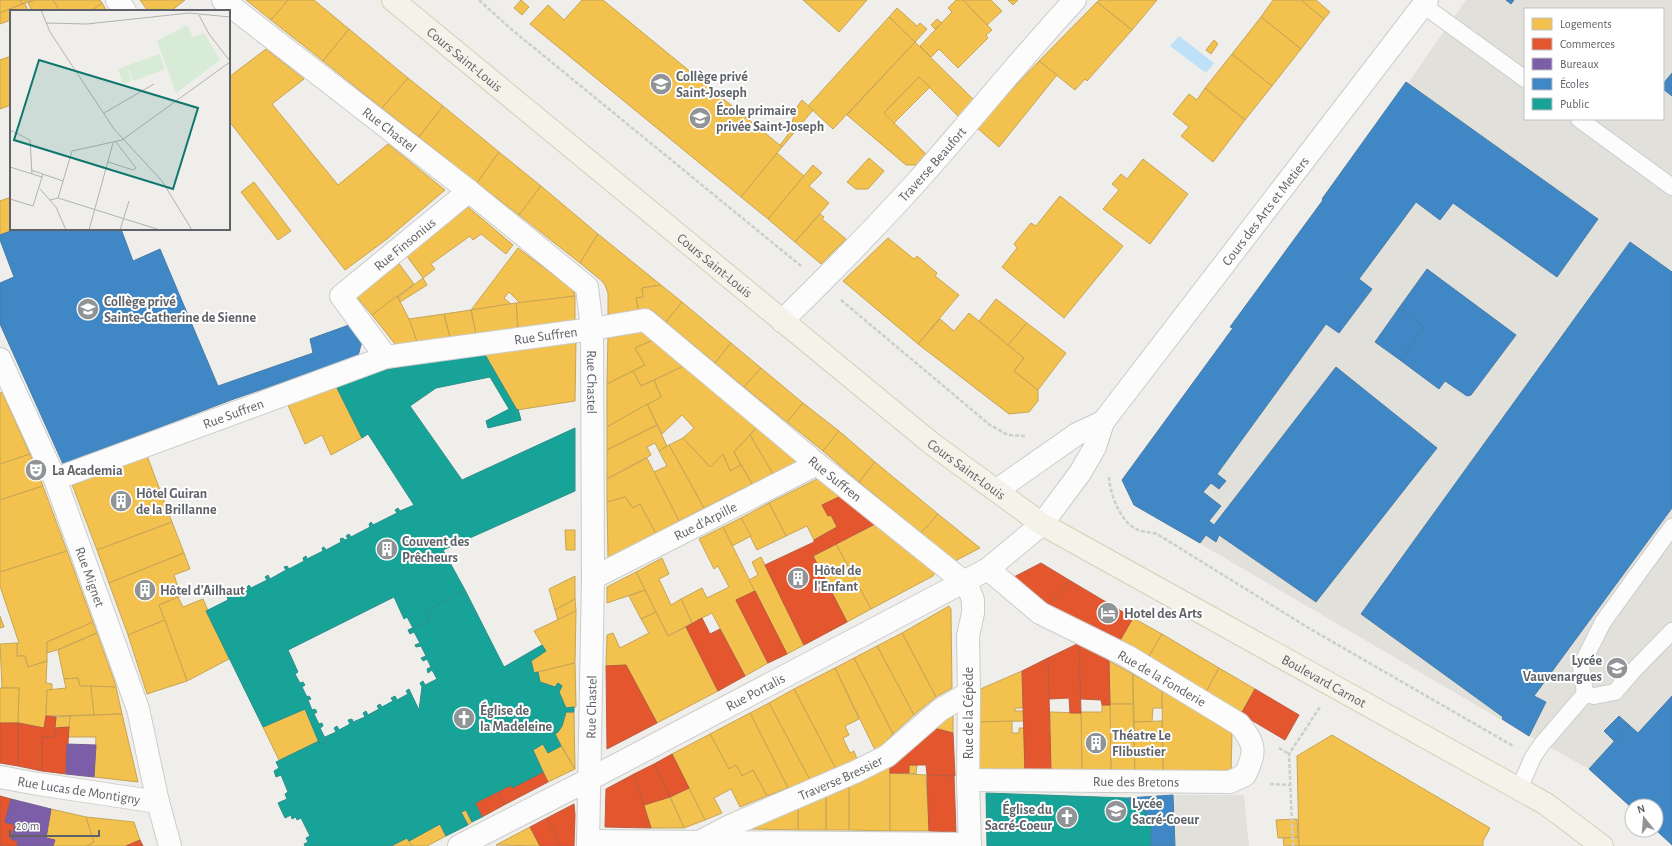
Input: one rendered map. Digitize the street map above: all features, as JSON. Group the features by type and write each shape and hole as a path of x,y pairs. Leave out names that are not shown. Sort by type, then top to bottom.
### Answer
{"main road":[{"name":"Cours Saint-Louis","path":"392,0 931,443 1042,524"},
{"name":"Boulevard Carnot","path":"1042,524 1520,789 1546,804 1602,846"}],"street":[{"path":"117,0 124,10"},
{"name":"Rue Chastel","path":"223,0 469,191 587,288 592,329 593,578 588,843"},
{"name":"Traverse Beaufort","path":"782,321 913,185 1036,42 1075,0"},
{"name":"Cours des Arts et Metiers","path":"1042,524 1080,473 1095,447 1102,422 1425,2"},
{"name":"Rue Finsonius","path":"386,357 341,296 469,191"},
{"name":"Rue Suffren","path":"55,480 386,357 592,329 646,320 817,464 964,582"},
{"name":"Rue Mignet","path":"0,359 55,480 138,709 158,802 170,846"},
{"name":"Cours des Arts et Metiers","path":"997,490 1077,434 1102,422"},
{"name":"Rue d'Arpille","path":"593,578 817,464"},
{"name":"Rue Portalis","path":"459,846 590,779 988,569 1042,524"},
{"name":"Rue de la Fonderie","path":"988,569 1040,613 1127,656 1239,724"},
{"name":"Rue de la Cépède","path":"964,582 973,600 973,613 968,636 968,780 970,845"},
{"name":"Traverse Bressier","path":"700,842 732,824 855,772 887,756 940,710 969,693"},
{"name":"Rue des Bretons","path":"968,780 1230,782 1245,775 1253,756 1250,738 1239,724"},
{"name":"Rue Lucas de Montigny","path":"0,777 158,802"},
{"path":"588,843 700,842 970,845"}],"lane":[{"path":"1425,2 1524,78"},
{"path":"1580,120 1672,187"},
{"path":"1520,789 1533,757 1542,744 1585,694 1581,666 1603,622 1672,528"},
{"path":"1585,694 1594,696 1615,692 1672,631"}],"path":[{"path":"479,0 511,29 821,282 990,425 1008,435 1025,436 1031,434"},
{"path":"1109,473 1113,496 1126,521 1136,530 1157,534 1307,627 1533,757"},
{"path":"1293,846 1289,754 1313,717"}],"shaded area":[{"path":"1466,0 1672,0 1672,845 1664,838 1664,798 1624,798 1624,801 1589,769 1529,736 1134,505 1122,480 1233,329 1230,327 1323,201 1322,199 1406,82 1408,83"},
{"name":"Lycée Sacré-Coeur","path":"986,793 1127,798 1173,795 1244,795 1249,846 987,846"}],"water":[{"path":"1179,36 1214,63 1206,73 1170,46"}],"building: Logements":[{"path":"0,0 21,0 22,4 0,13"},
{"path":"21,0 34,0 22,4"},
{"path":"34,0 53,0 59,10 32,10 28,3"},
{"path":"53,0 100,0 102,3 92,10 59,10"},
{"path":"140,0 185,0 172,10 147,10"},
{"path":"246,0 288,0 271,20"},
{"path":"288,0 314,0 349,29 323,61 271,20"},
{"path":"521,0 529,7 522,15 514,8"},
{"path":"582,0 603,0 782,147 741,197 530,24 548,5 564,20"},
{"path":"803,0 867,0 839,32"},
{"path":"956,0 963,0 992,30 986,35 988,38 958,68 939,49 931,57 920,46 952,12 948,8"},
{"path":"963,0 991,0 1002,11 987,25"},
{"path":"1008,0 1018,0 1013,5"},
{"path":"1099,0 1157,0 1132,30 1097,2"},
{"path":"1273,0 1301,0 1324,19 1301,49 1261,17"},
{"path":"1301,0 1316,0 1330,12 1324,19"},
{"path":"1097,2 1132,30 1087,81 1085,79 1075,90 1039,61"},
{"path":"25,3 28,10 10,10 10,20 0,24 0,13"},
{"path":"102,3 106,10 92,10"},
{"path":"897,8 917,26 920,23 927,29 915,42 889,17"},
{"path":"889,17 915,42 833,129 808,106"},
{"path":"1261,17 1301,49 1272,86 1232,54"},
{"path":"937,19 942,23 935,29 931,25"},
{"path":"349,29 408,78 382,108 323,61"},
{"path":"1214,40 1218,44 1211,54 1206,50"},
{"path":"915,42 977,103 961,119 919,77 884,113 926,154 916,165 906,165 847,115"},
{"path":"266,49 304,79 272,104 338,185 388,144 445,190 387,239 345,270 230,122 230,76"},
{"path":"1232,54 1272,86 1245,120 1205,88"},
{"path":"10,56 10,105 0,109 0,60"},
{"path":"1039,61 1057,75 999,147 976,127"},
{"path":"919,77 930,87 894,123 884,113"},
{"path":"408,78 443,106 419,137 382,108"},
{"path":"1205,88 1245,120 1213,162 1181,136 1189,127 1173,114 1189,94 1197,100"},
{"path":"802,100 813,110 782,147 780,145 790,132 789,131 797,107"},
{"path":"443,106 499,152 477,183 419,137"},
{"path":"499,152 541,186 519,215 477,183"},
{"path":"777,153 804,176 768,219 741,197"},
{"path":"869,158 884,171 868,189 856,189 847,182"},
{"path":"1143,159 1188,194 1150,244 1103,209 1119,190 1112,184 1121,174 1127,179"},
{"path":"813,165 822,173 809,186 829,203 795,242 768,219"},
{"path":"254,182 291,231 278,240 241,192"},
{"path":"541,186 598,234 580,263 519,215"},
{"path":"1060,196 1123,246 1064,318 1002,267 1017,248 1014,244 1031,223 1036,226"},
{"path":"10,197 10,230 13,230 0,235 0,201"},
{"path":"468,207 513,245 506,254 481,234 473,240 470,236 431,264 435,269 423,278 406,255"},
{"path":"820,214 824,217 822,219 846,239 821,264 795,242"},
{"path":"598,234 661,285 642,288 643,297 636,298 639,312 608,317 608,293 605,285 580,263"},
{"path":"888,238 914,259 917,256 937,273 935,276 959,295 918,344 843,281"},
{"path":"518,248 571,288 574,291 575,296 520,303 509,292 504,298 511,304 471,310"},
{"path":"397,261 414,284 372,315 354,294"},
{"path":"423,278 427,285 400,302 398,297"},
{"path":"661,285 682,302 666,322 652,310 639,312 636,298 643,297 642,288"},
{"path":"397,296 409,319 418,344 399,349 372,315"},
{"path":"575,296 575,322 518,328 516,303"},
{"path":"996,299 1027,323 1008,345 979,321"},
{"path":"682,302 731,343 715,363 666,322"},
{"path":"516,303 518,328 476,334 471,310"},
{"path":"471,310 476,334 450,338 444,314"},
{"path":"969,313 1024,358 1014,371 1038,390 1038,401 1029,412 1009,414 918,344 940,319 954,331"},
{"path":"444,314 450,338 418,344 409,319"},
{"path":"1027,323 1066,353 1038,390 1014,371 1024,358 1008,345"},
{"path":"646,327 658,338 635,348 645,365 607,384 608,335"},
{"path":"658,338 688,364 641,386 633,371 645,365 635,348"},
{"path":"576,340 575,401 517,410 484,353"},
{"path":"731,343 761,368 744,387 715,363"},
{"path":"688,364 759,425 734,452 741,465 730,471 723,454 710,467 683,438 694,428 682,415 662,434 647,404 661,397 654,380"},
{"path":"761,368 803,403 787,422 744,387"},
{"path":"633,371 641,386 654,380 661,397 607,427 607,384"},
{"path":"336,386 362,438 331,455 322,435 305,444 287,403"},
{"path":"2,392 30,454 0,464 0,393"},
{"path":"803,403 839,431 823,451 787,422"},
{"path":"647,404 657,425 607,450 607,427"},
{"path":"657,425 667,446 659,451 655,443 647,447 651,455 607,479 607,450"},
{"path":"759,425 799,460 773,474 750,435"},
{"path":"839,431 875,462 859,482 823,451"},
{"path":"750,435 773,474 752,484 734,452"},
{"path":"683,438 710,467 723,454 730,471 741,465 752,484 704,508 669,445"},
{"path":"669,445 704,508 679,521 654,472 667,466 659,451"},
{"name":"Hôtel Guiran de la Brillanne","path":"146,453 172,522 97,550 70,479"},
{"path":"30,454 43,486 0,500 0,464"},
{"path":"647,458 679,521 656,534 640,504 633,508 625,497 607,502 607,479"},
{"path":"875,462 938,514 921,533 859,482"},
{"path":"819,478 841,496 822,505 828,516 831,515 837,527 814,540 807,526 786,536 769,503"},
{"path":"43,486 67,551 0,572 0,500"},
{"path":"625,497 633,508 640,504 656,534 608,558 607,502"},
{"path":"769,503 786,536 757,550 741,518"},
{"path":"938,514 980,548 955,561 921,533"},
{"path":"741,518 751,536 732,546 723,527"},
{"path":"172,522 184,553 109,583 97,550"},
{"path":"875,524 935,573 933,576 871,609 836,544"},
{"path":"723,527 755,591 736,600 768,663 745,676 712,613 692,623 681,599 702,588 707,598 729,587 718,566 714,569 699,539"},
{"path":"565,530 575,530 575,550 566,550"},
{"path":"836,544 871,609 847,622 813,556"},
{"path":"67,551 93,622 47,642 47,661 28,667 25,656 17,656 17,643 19,643 0,586 0,572"},
{"name":"Hôtel d'Ailhaut","path":"184,553 190,569 174,575 181,596 159,605 165,620 128,635 109,583"},
{"path":"761,557 804,645 787,654 749,580 758,575 752,562"},
{"path":"662,558 669,574 659,579 671,605 681,599 692,623 668,636 636,572"},
{"path":"636,572 645,590 607,603 607,587"},
{"path":"575,576 575,599 555,610 549,589"},
{"path":"645,590 656,612 641,619 629,596"},
{"path":"178,597 183,607 203,599 229,659 187,681 159,605"},
{"path":"575,599 576,611 558,620 555,610"},
{"path":"949,606 951,609 952,688 936,697 902,633"},
{"path":"576,611 575,663 534,673 531,661 546,651 534,631"},
{"path":"656,612 668,636 686,627 718,691 657,723 626,665 606,666 607,635 613,633 620,648 649,633 641,619"},
{"path":"0,616 4,627 0,628"},
{"path":"1133,618 1162,634 1147,660 1118,644"},
{"path":"165,620 187,681 147,694 128,635"},
{"path":"93,622 97,633 66,647 47,653 47,642"},
{"path":"97,633 116,687 80,686 78,678 64,679 58,650"},
{"path":"902,633 936,697 914,715 877,646"},
{"path":"1162,634 1219,668 1205,694 1147,660"},
{"path":"17,643 17,656 25,656 28,667 47,661 46,683 52,684 52,689 47,690 44,728 18,723 19,688 2,688 0,644"},
{"path":"877,646 914,715 893,734 854,658"},
{"path":"854,658 893,734 882,746 875,750 835,668"},
{"path":"1109,661 1133,674 1133,704 1110,704"},
{"path":"575,663 576,707 566,708 559,692 562,686 558,683 555,687 540,682 538,672"},
{"path":"835,668 859,719 845,726 849,735 843,738 850,753 854,751 857,759 836,769 794,689"},
{"path":"1219,668 1255,689 1241,714 1205,694"},
{"path":"1022,671 1023,708 1015,708 1015,711 1023,711 1024,721 978,722 978,690"},
{"path":"1133,674 1162,691 1162,708 1153,708 1152,722 1134,722"},
{"path":"78,678 80,686 91,686 94,715 46,716 47,690 66,688 64,679"},
{"path":"91,686 116,687 122,714 94,715"},
{"path":"0,688 19,688 18,723 0,723"},
{"path":"794,689 836,769 810,780 769,703"},
{"path":"1162,691 1232,731 1231,775 1163,774"},
{"path":"769,703 810,780 788,788 750,713"},
{"path":"1110,704 1133,704 1135,774 1111,773"},
{"name":"Théatre Le Flibustier","path":"1102,705 1110,705 1111,773 1082,774 1081,712 1102,712"},
{"path":"305,709 319,741 279,760 263,727"},
{"path":"566,712 574,712 575,769 555,734 562,726"},
{"path":"1050,712 1081,713 1082,774 1051,773"},
{"path":"750,713 788,788 767,796 753,770 742,776 736,765 729,769 710,734"},
{"path":"122,714 138,782 94,777 96,737 68,737 70,716"},
{"path":"953,715 953,733 926,726"},
{"path":"70,716 69,727 55,728 56,717"},
{"path":"1012,721 1012,733 1019,733 1019,728 1024,728 1025,774 978,774 978,722"},
{"path":"1162,721 1163,774 1135,774 1134,722"},
{"path":"710,734 729,769 736,765 742,776 753,770 767,796 740,807 731,789 714,798 722,813 705,820 672,754"},
{"path":"1332,735 1490,828 1483,841 1483,846 1299,846 1297,756"},
{"path":"543,744 548,753 561,746 575,769 548,782 533,750"},
{"path":"890,759 890,831 849,830 849,780"},
{"path":"909,765 917,765 916,774 908,773"},
{"path":"890,773 926,775 929,831 890,831"},
{"path":"849,780 849,830 826,830 826,790"},
{"path":"689,788 705,820 684,828 670,797"},
{"path":"826,790 826,830 798,830 798,801"},
{"path":"670,797 684,828 651,828 644,805"},
{"path":"798,801 798,830 752,829 752,819"},
{"path":"51,809 86,817 94,842 87,846 53,846 55,840 46,838"},
{"path":"466,810 472,822 468,825 461,812"},
{"path":"86,817 134,822 140,840 126,846 87,846 94,842"},
{"path":"1297,819 1298,837 1278,838 1276,820"},
{"path":"440,824 446,836 427,846 412,846 409,841"},
{"path":"530,827 540,846 496,845 509,838"},
{"path":"1298,837 1299,846 1284,846 1283,838"},
{"path":"407,838 412,846 391,846"}],"building: Commerces":[{"name":"Hôtel de l'Enfant","path":"841,496 875,524 813,556 847,622 804,645 765,565 814,542 814,540 837,527 831,515 828,516 822,505"},
{"path":"1041,563 1069,580 1045,611 1008,580"},
{"path":"1069,580 1133,618 1118,644 1045,611"},
{"path":"755,591 787,654 768,663 736,600"},
{"path":"702,618 710,634 720,629 745,676 718,691 686,627"},
{"path":"1079,643 1081,713 1070,713 1069,698 1049,699 1048,658"},
{"path":"1079,644 1109,661 1110,705 1102,705 1101,700 1081,699"},
{"path":"1048,658 1051,773 1025,774 1022,671"},
{"path":"626,665 657,723 607,749 606,666"},
{"path":"1255,689 1299,715 1285,740 1241,714"},
{"path":"46,716 56,717 54,737 42,737 42,771 18,766 18,723 44,728"},
{"path":"0,723 18,723 18,766 0,763"},
{"path":"926,726 953,733 955,776 927,775 926,765 909,765 909,773 890,773 890,759"},
{"path":"69,727 66,774 42,771 42,737 54,737 55,728"},
{"path":"672,754 689,788 670,797 654,764"},
{"path":"654,764 670,797 644,805 634,774"},
{"path":"543,772 548,782 504,805 498,792 511,785 512,788"},
{"path":"634,774 651,828 605,827 606,789"},
{"path":"927,775 954,776 956,832 929,831"},
{"path":"498,792 504,805 482,817 475,803"},
{"path":"0,796 11,799 5,822 15,825 11,839 18,841 17,846 0,846"},
{"path":"574,804 574,846 561,846 547,818"},
{"path":"547,818 561,846 540,846 530,827"},
{"path":"140,840 143,846 126,846"}],"building: Bureaux":[{"path":"67,744 96,745 94,777 66,774"},
{"path":"11,799 51,809 46,838 55,840 53,846 17,846 18,841 11,839 15,825 5,822"}],"building: Écoles":[{"path":"1506,0 1514,0 1511,4"},
{"path":"1672,73 1672,96 1664,90 1664,83"},
{"path":"1406,82 1598,219 1557,277 1453,203 1440,220 1416,202 1359,279 1372,289 1339,333 1326,324 1217,474 1226,481 1219,489 1211,483 1203,492 1221,506 1209,521 1214,525 1336,367 1437,448 1316,602 1219,535 1216,542 1206,535 1200,543 1134,505 1122,480 1233,328 1230,327 1323,200 1322,199"},
{"path":"13,230 121,230 133,261 160,249 218,386 313,353 310,339 349,325 362,341 358,356 231,400 63,464 0,324 0,283 14,277 0,240 0,235"},
{"path":"1630,242 1672,272 1672,508 1534,696 1546,702 1529,736 1502,719 1503,717 1361,614"},
{"path":"1427,269 1516,335 1471,395 1467,396 1445,381 1439,389 1400,360 1424,327 1399,308"},
{"path":"1399,308 1424,327 1400,360 1375,342"},
{"path":"1672,696 1672,845 1664,838 1664,798 1624,798 1624,801 1589,769 1629,725 1638,733"},
{"path":"1619,716 1629,725 1614,741 1604,731"},
{"path":"1173,795 1175,846 1150,846 1151,825 1144,810 1130,806 1127,798"}],"building: Public":[{"name":"Couvent des Prêcheurs","path":"484,353 517,410 518,409 521,420 488,428 486,421 509,409 490,377 436,388 410,406 462,480 575,428 575,491 443,550 465,590 425,611 430,620 413,628 407,617 404,619 394,597 288,650 298,672 295,674 300,683 303,682 305,685 302,687 307,697 309,696 311,699 308,700 312,710 315,709 317,712 314,714 319,724 322,723 323,726 320,728 327,742 320,745 305,709 263,727 206,611 228,600 227,596 230,595 232,598 248,590 247,587 249,585 251,588 267,580 265,577 268,575 270,579 286,570 284,567 287,566 289,569 304,561 303,558 306,556 307,559 323,551 322,548 324,547 326,550 341,542 340,539 348,539 346,536 349,534 351,537 370,527 369,524 371,522 373,525 397,513 395,510 398,508 400,511 414,505 368,434 362,438 336,386 384,370"},
{"name":"Église de la Madeleine","path":"465,590 504,667 542,645 546,651 531,661 534,673 538,672 540,682 555,687 558,683 562,686 559,692 566,708 574,707 574,712 566,712 562,726 555,734 561,746 548,753 543,744 533,750 543,772 512,788 511,785 475,803 482,817 472,822 466,810 461,812 468,825 446,836 440,824 409,841 407,838 391,846 305,846 304,844 308,842 306,838 310,836 301,818 297,820 296,817 292,819 291,815 285,818 278,803 287,799 285,794 288,792 281,775 276,777 274,771 279,768 276,762 319,741 320,745 327,742 325,737 336,732 334,728 337,726 339,730 350,724 348,720 352,719 353,722 365,717 363,713 366,711 368,715 379,709 377,706 380,704 382,707 393,701 391,698 395,696 397,700 408,694 406,691 409,689 419,710 422,687 420,683 423,681 425,685 437,679 432,670 428,673 427,669 431,667 427,659 423,661 421,658 426,656 421,646 416,647 415,645 420,643 414,632 410,634 408,630 430,620 425,611"},
{"name":"Lycée Sacré-Coeur","path":"986,793 1127,798 1130,806 1144,810 1151,825 1150,846 987,846"}],"place":[{"name":"Collège privé Saint-Joseph","path":"661,84"},
{"name":"École primaire privée Saint-Joseph","path":"700,118"},
{"name":"Collège privé Sainte-Catherine de Sienne","path":"88,309"},
{"name":"La Academia","path":"36,470"},
{"name":"Hôtel Guiran de la Brillanne","path":"121,501"},
{"name":"Couvent des Prêcheurs","path":"387,549"},
{"name":"Hôtel de l'Enfant","path":"798,578"},
{"name":"Hôtel d'Ailhaut","path":"145,590"},
{"name":"Hotel des Arts","path":"1108,613"},
{"name":"Lycée Vauvenargues","path":"1617,668"},
{"name":"Église de la Madeleine","path":"464,718"},
{"name":"Théatre Le Flibustier","path":"1096,743"},
{"name":"Lycée Sacré-Coeur","path":"1116,811"},
{"name":"Église du Sacré-Coeur","path":"1067,817"}]}
